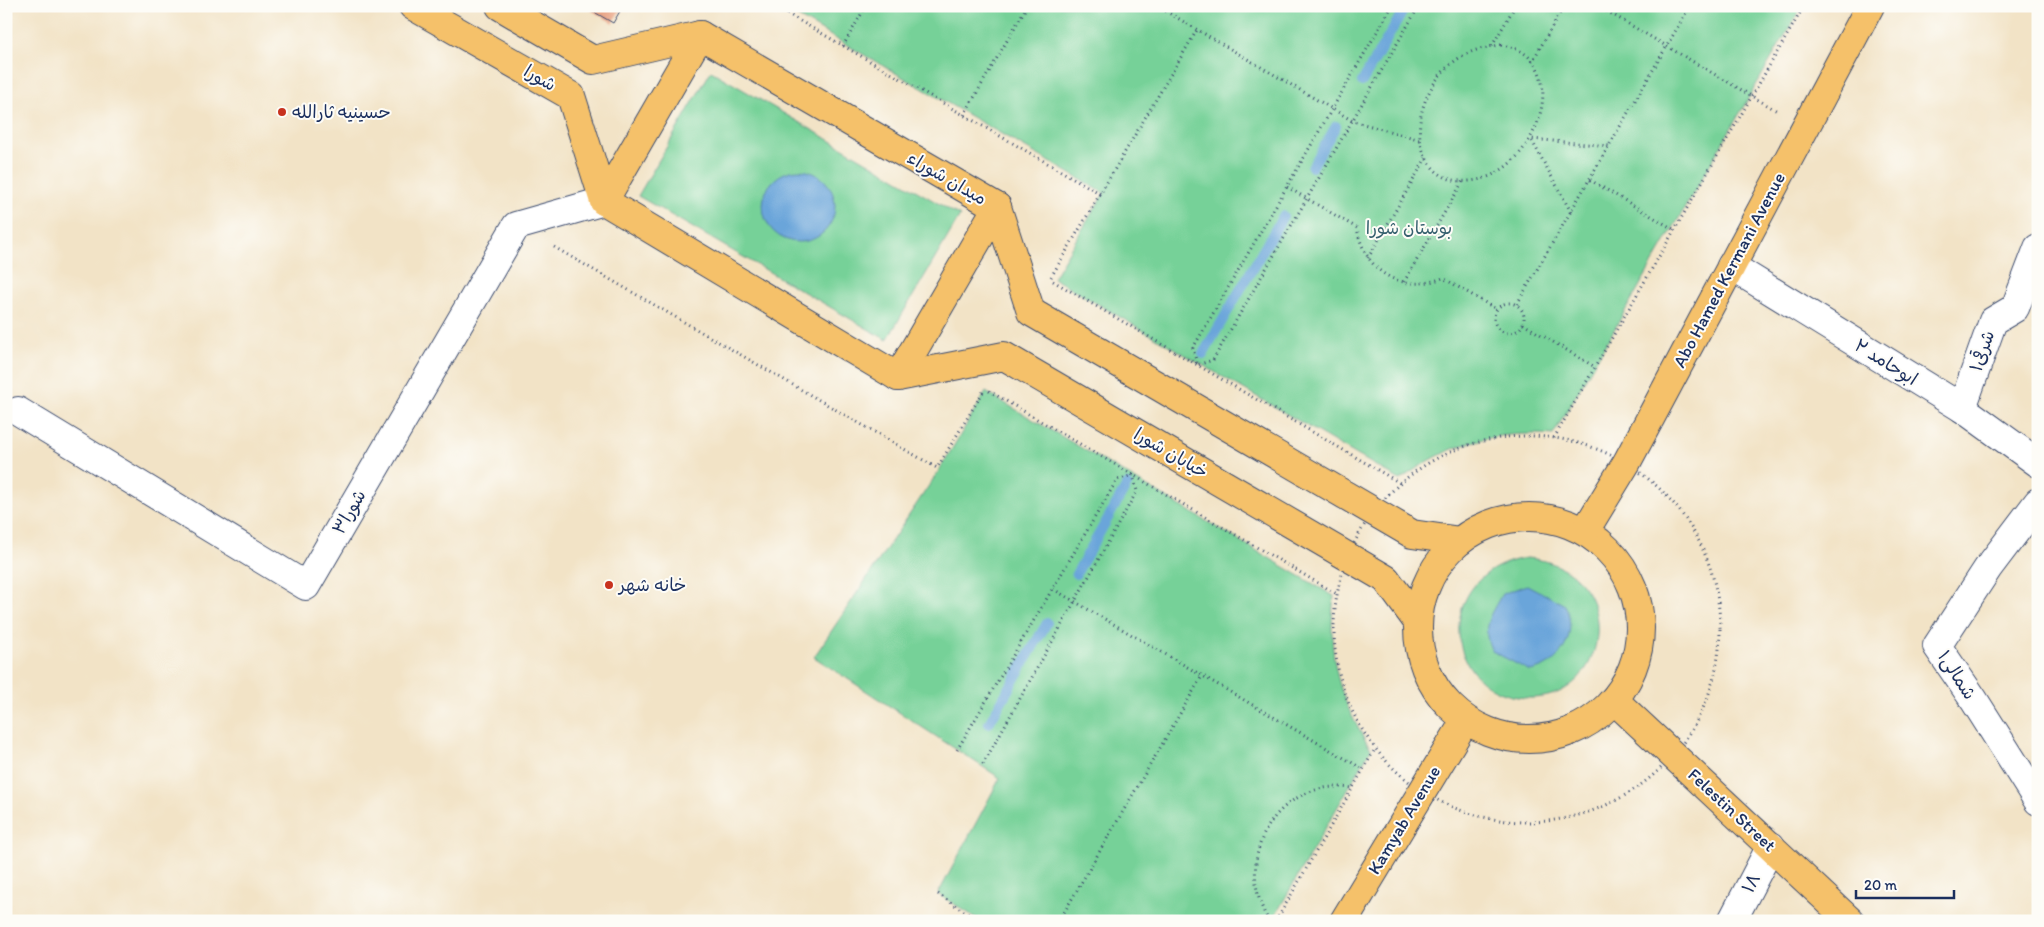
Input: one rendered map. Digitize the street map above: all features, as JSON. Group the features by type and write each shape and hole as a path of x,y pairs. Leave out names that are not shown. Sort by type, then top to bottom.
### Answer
{"main road":[{"name":"شورا","path":"413,6 572,96 604,201"},
{"path":"500,6 593,60 700,35"},
{"name":"Abo Hamed Kermani Avenue","path":"1585,532 1627,462 1870,6"},
{"path":"700,35 604,201 898,377"},
{"name":"میدان شوراء","path":"700,35 997,207 898,377"},
{"path":"997,207 1031,312 1412,534 1460,541"},
{"name":"خیابان شورا","path":"898,377 1004,356 1386,579 1417,621"},
{"path":"1521,517 1543,518 1565,522 1585,532 1602,544 1621,566 1629,578 1636,598 1640,620 1640,641 1635,662 1626,682 1614,700 1597,716 1577,728 1556,737 1532,740 1509,738 1486,732 1465,721 1448,706 1434,687 1423,666 1418,644 1417,621 1421,598 1430,576 1443,557 1460,541 1479,528 1499,521 1521,517"},
{"name":"Felestin Street","path":"1614,700 1850,921"},
{"name":"Kamyab Avenue","path":"1344,921 1465,721"}],"street":[{"path":"516,226 604,201"},
{"name":"شورا۳","path":"18,411 306,586 516,226"},
{"name":"شرقی۱","path":"1962,408 1993,321 2015,308 2038,248"},
{"name":"ابوحامد ۲","path":"1731,266 1962,408 2038,463"},
{"name":"شمالی۱","path":"2037,796 1937,646 1988,568 2038,502"},
{"name":"۱۸","path":"1732,921 1771,846"}],"path":[{"path":"774,6 1101,194"},
{"path":"843,46 866,6"},
{"path":"964,115 1027,6"},
{"path":"1157,6 1352,121 1420,140"},
{"path":"1197,365 1193,348 1392,6"},
{"path":"1197,365 1213,360 1419,6"},
{"path":"1492,46 1515,6"},
{"path":"1532,62 1564,6"},
{"path":"1598,6 1805,128"},
{"path":"1517,304 1690,6"},
{"path":"1554,438 1804,6"},
{"path":"1198,30 1050,279 1400,484"},
{"path":"1492,46 1510,46 1526,55 1532,62 1540,76 1543,100 1541,114 1531,139 1524,150 1504,168 1479,180 1463,181 1445,177 1437,172 1426,158 1420,140 1421,114 1427,96 1437,79 1456,61 1479,49 1492,46"},
{"path":"1531,139 1609,146"},
{"path":"1531,139 1571,212"},
{"path":"1368,258 1426,158"},
{"path":"1590,180 1675,230"},
{"path":"1404,283 1463,181"},
{"path":"1287,187 1358,228 1363,249 1368,258 1384,274 1404,283 1424,284 1443,278 1496,309"},
{"path":"516,226 937,468 985,389 1337,594"},
{"path":"1506,302 1517,304 1524,313 1522,324 1513,332 1501,331 1494,321 1496,309 1506,302"},
{"path":"1522,324 1595,367"},
{"path":"1531,435 1579,442 1627,462 1648,477 1684,514 1698,536 1716,585 1720,610 1718,662 1712,688 1702,712 1673,755 1654,775 1632,792 1581,815 1554,820 1526,822 1490,819 1445,805 1421,791 1396,772 1375,749 1359,726 1347,702 1339,676 1334,640 1337,594 1348,556 1359,534 1374,512 1400,484 1440,457 1484,441 1531,435"},
{"path":"957,750 1117,480 1133,475"},
{"path":"982,766 1137,491 1133,475"},
{"path":"1053,589 1363,769"},
{"path":"1059,921 1202,676"},
{"path":"1276,921 1375,749"},
{"path":"1269,921 1257,896 1254,879 1255,862 1266,830 1288,804 1303,795 1319,789 1353,788"},
{"path":"938,894 979,921"}],"green space":[{"name":"بوستان شورا","path":"779,6 1802,6 1553,435 1511,435 1472,442 1436,457 1400,480 1053,278 1104,193"},
{"path":"711,71 960,216 887,340 638,196"},
{"path":"986,392 1334,596 1332,638 1338,676 1350,712 1371,749 1272,921 981,921 938,894 1000,778 814,657 938,472"},
{"path":"1526,558 1559,566 1581,583 1594,606 1597,631 1592,656 1579,678 1557,693 1529,698 1499,692 1478,677 1464,657 1459,632 1462,608 1474,586 1495,568"}],"water":[{"path":"799,170 813,173 825,180 832,192 835,206 832,220 825,232 813,239 799,242 785,239 773,232 766,220 763,206 766,192 773,180 785,173"},
{"path":"1527,585 1565,605 1570,627 1564,647 1558,656 1551,663 1530,671 1492,651 1487,635 1488,622 1502,594"}],"building":[{"path":"584,6 623,6 613,23"}],"waterway":[{"path":"1362,82 1406,6"},
{"path":"1312,167 1336,126"},
{"path":"1203,354 1283,216"},
{"path":"1076,574 1127,485"},
{"path":"989,723 1047,623"}],"place":[{"name":"حسینیه ثارالله","path":"282,112"},
{"name":"خانه شهر","path":"609,585"}]}
